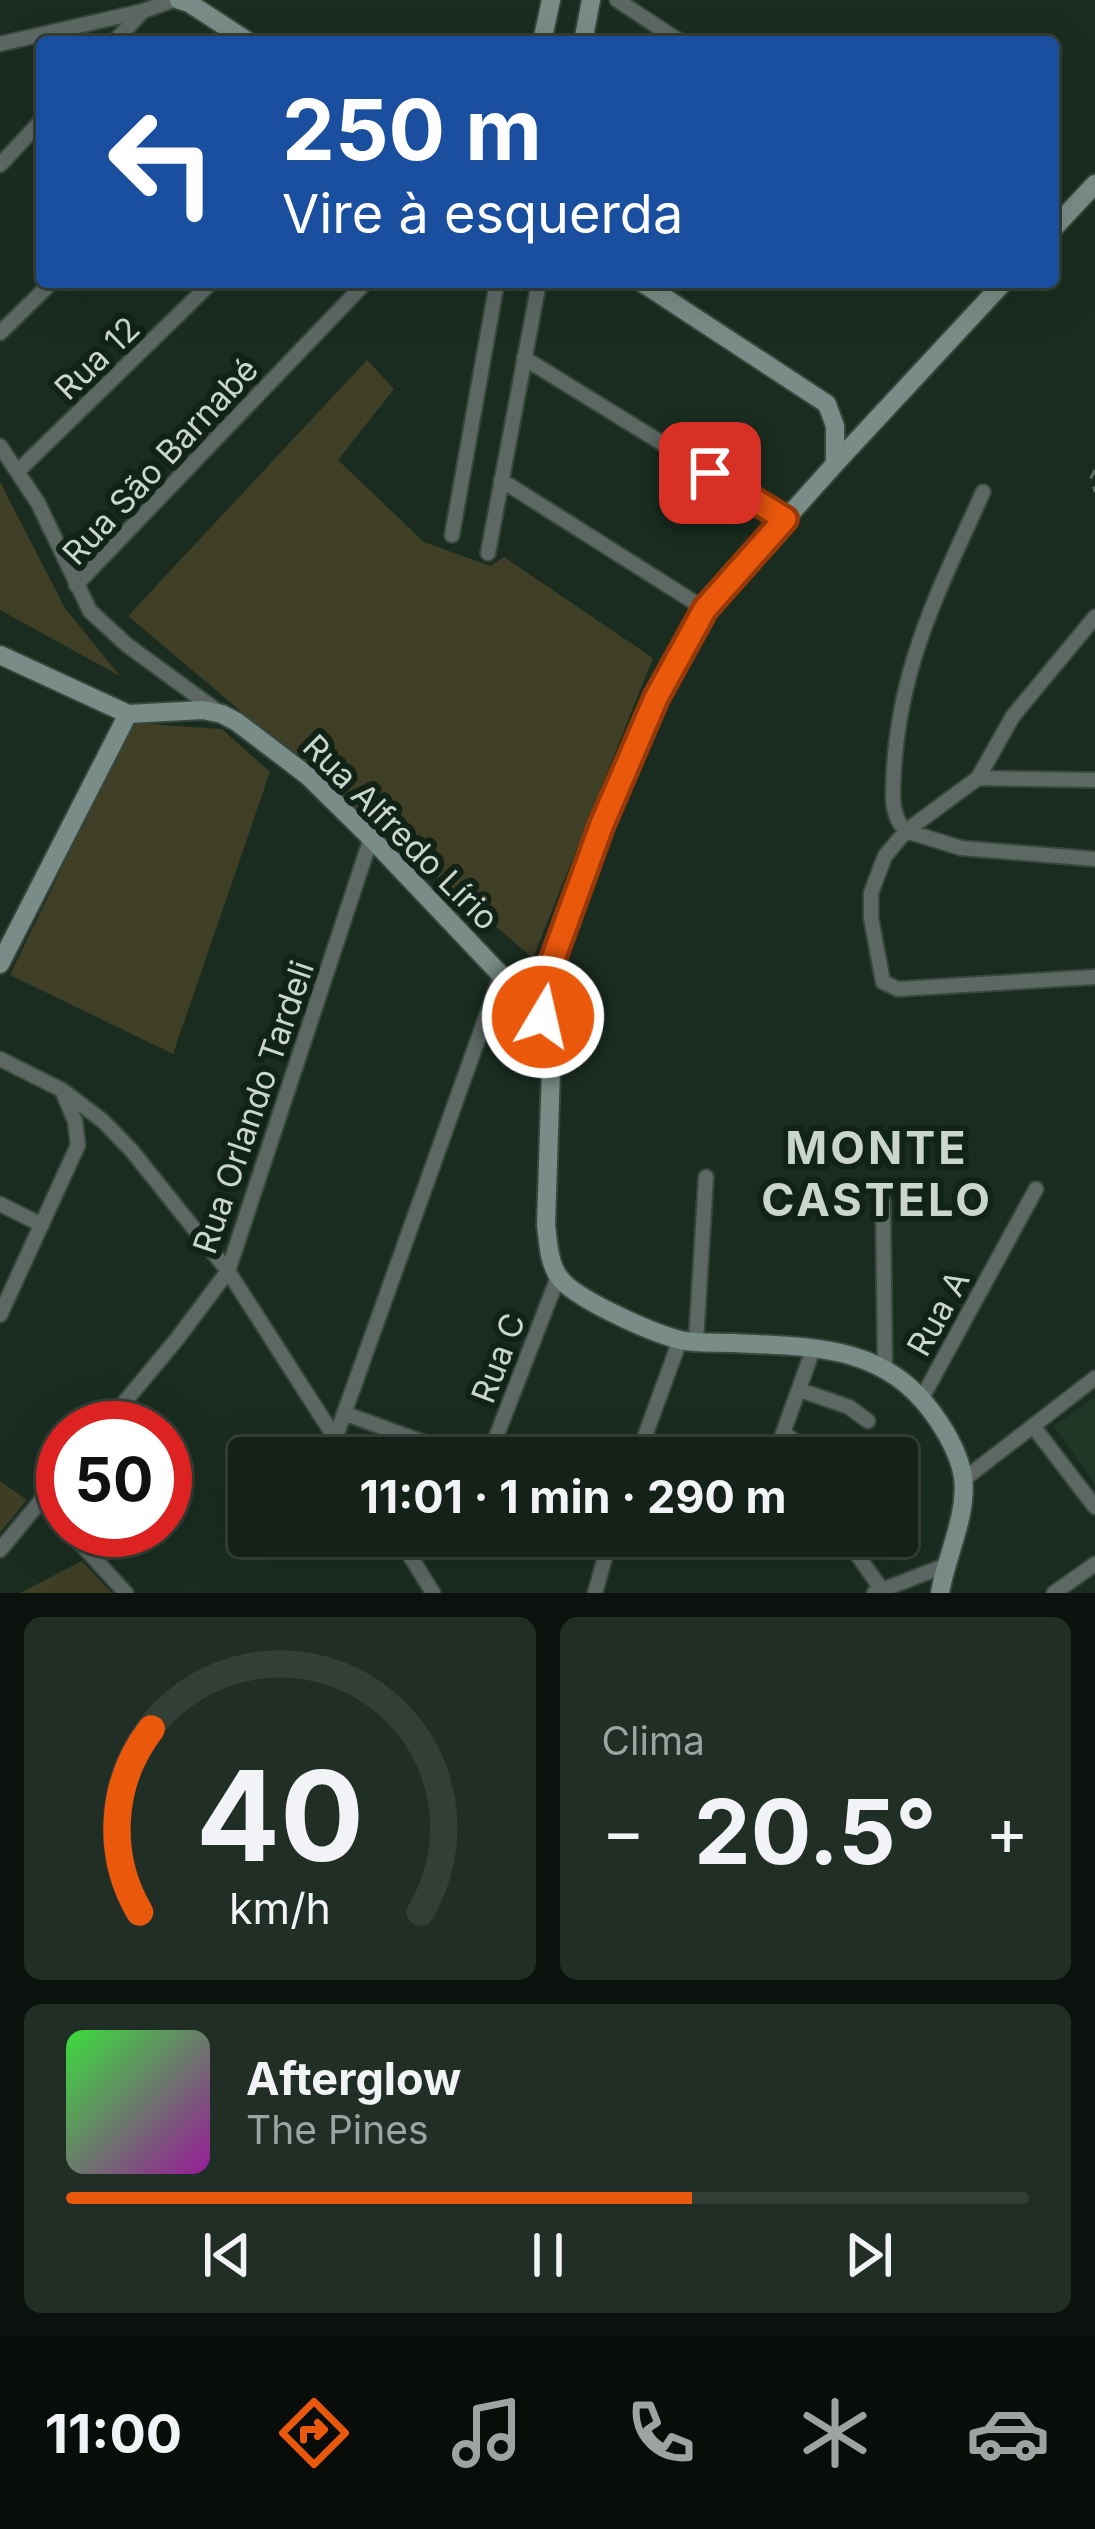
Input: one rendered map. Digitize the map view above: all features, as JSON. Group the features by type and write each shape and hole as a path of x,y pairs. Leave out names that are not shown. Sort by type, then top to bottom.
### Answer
{"main road":[{"path":"543,36 550,0"},
{"path":"584,36 590,0"},
{"path":"181,1 239,36"},
{"path":"1059,223 1095,184"},
{"path":"650,288 827,404 835,426 835,464"},
{"path":"940,1593 963,1480 946,1432 907,1382 885,1367 814,1347 688,1341 624,1319 558,1277 546,1225 549,1041 537,1003 602,824 656,698 705,609 998,288"},
{"path":"0,656 128,714 203,710 223,715"},
{"path":"0,964 128,714"},
{"name":"Rua Alfredo Lírio","path":"223,715 308,776 501,975 537,1003"}],"street":[{"path":"617,0 672,36"},
{"path":"0,44 181,1"},
{"path":"120,36 143,11"},
{"path":"0,165 36,126"},
{"path":"0,333 46,288"},
{"name":"Rua 12","path":"18,471 206,288"},
{"name":"Rua São Barnabé","path":"223,715 105,627 76,585 359,288"},
{"path":"452,536 496,288"},
{"path":"488,553 538,288"},
{"path":"524,358 785,519"},
{"path":"0,446 53,532 76,585"},
{"path":"501,480 705,609"},
{"path":"983,491 922,628 901,704 895,815 906,831 961,848 1095,859"},
{"path":"1095,616 1013,716 978,778 906,831 885,856 871,892 873,940 883,982 898,989 1095,977"},
{"path":"978,778 1095,779"},
{"name":"Rua Orlando Tardeli","path":"126,1401 228,1271 371,838"},
{"path":"336,1437 501,975"},
{"path":"0,1059 62,1090 132,1151 228,1271 334,1437"},
{"path":"0,1315 78,1145 75,1121 62,1090"},
{"path":"646,1437 688,1341 706,1178"},
{"name":"Rua A","path":"922,1398 1036,1190"},
{"path":"883,1202 885,1367"},
{"path":"0,1204 42,1225"},
{"name":"Rua C","path":"496,1437 558,1277"},
{"path":"784,1437 814,1347"},
{"path":"963,1480 1095,1378"},
{"path":"800,1390 868,1421"},
{"path":"346,1414 409,1437"},
{"path":"1033,1426 1095,1507"},
{"path":"785,1434 789,1437"},
{"path":"0,1550 36,1506"},
{"path":"93,1557 126,1593"},
{"path":"411,1557 433,1593"},
{"path":"595,1593 605,1557"},
{"path":"857,1557 878,1591 944,1566"},
{"path":"1054,1593 1095,1564"}],"path":[{"path":"1095,470 1091,478 1095,492"}],"shaded area":[{"path":"367,360 394,389 338,460 424,542 490,566 504,557 653,658 533,958 128,616"},
{"path":"0,482 65,608 120,676 0,610"},
{"path":"132,723 222,729 270,772 173,1054 10,975"},
{"path":"1095,1397 1095,1484 1054,1426"},
{"path":"0,1481 27,1500 0,1533"},
{"path":"82,1561 112,1593 20,1593"}],"district":[{"name":"MONTE CASTELO","path":"877,1173"}],"route":[{"path":"543,1017 537,1003 602,824 656,698 705,609 785,519 710,473"}]}
